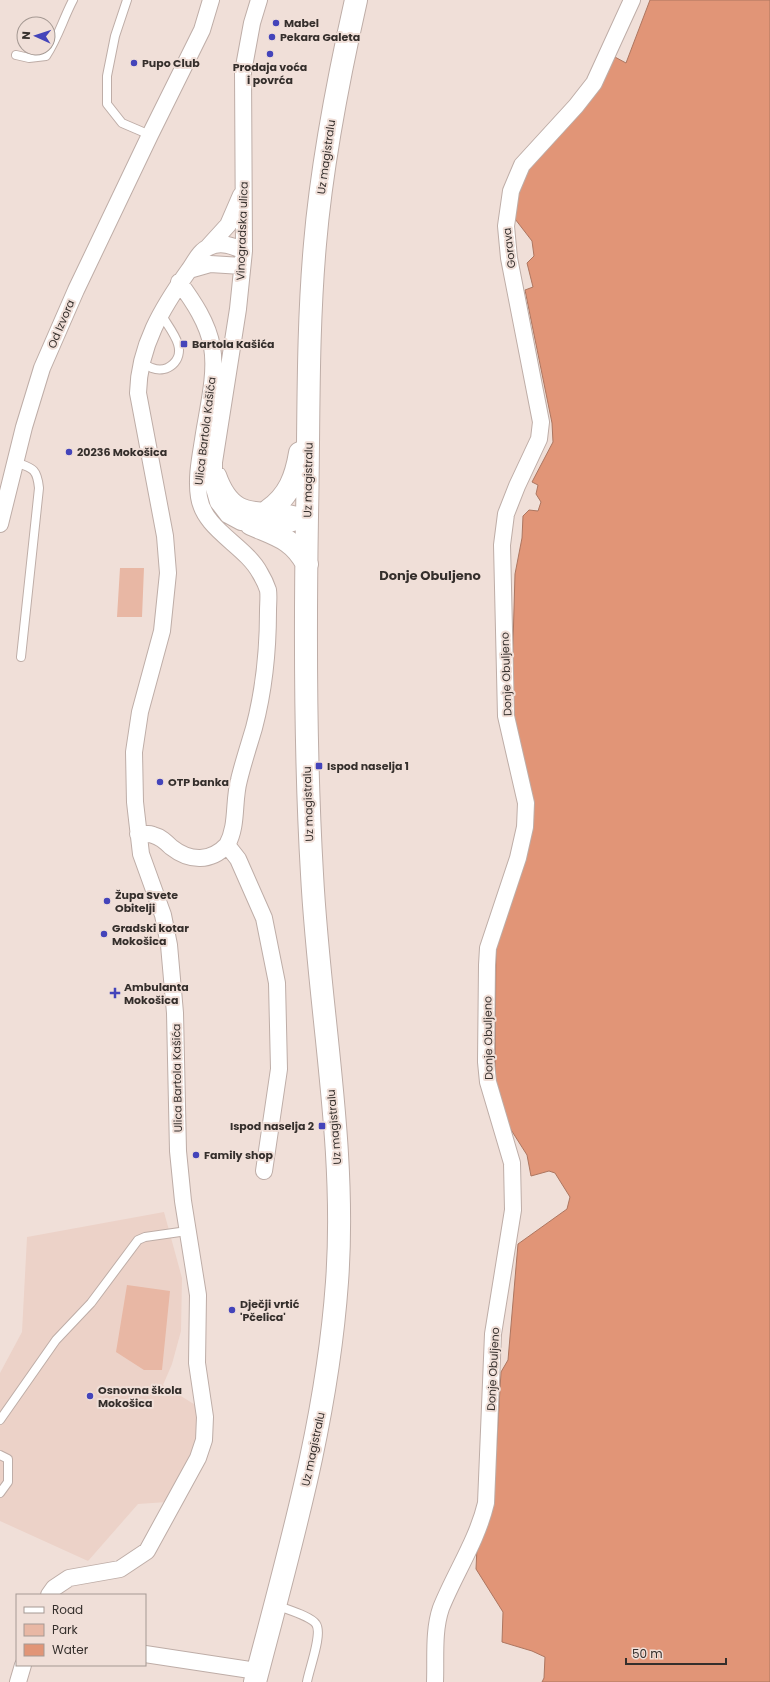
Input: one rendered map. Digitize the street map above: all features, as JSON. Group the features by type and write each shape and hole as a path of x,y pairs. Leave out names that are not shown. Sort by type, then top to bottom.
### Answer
{"main road":[{"name":"Uz magistralu","path":"256,1676 291,1547 323,1406 330,1358 338,1278 337,1159 312,879 307,786 305,672 307,519 311,301 321,188 329,132 356,0"},
{"path":"269,510 280,503 293,480 309,409"},
{"path":"251,524 287,540 301,553 307,564"}],"street":[{"name":"Od Izvora","path":"0,524 28,412 52,344 150,135 202,30 211,0"},
{"name":"Vinogradska ulica","path":"259,0 252,23 243,72 245,186 243,259 238,309 214,462 214,488 218,502 228,515 241,522 251,524 289,524 307,519"},
{"name":"Gorava","path":"530,457 539,439 541,422 509,258 506,226 511,191 522,165 576,106 594,83 632,0"},
{"name":"Ulica Bartola Kašića","path":"50,1594 54,1588 69,1578 120,1569 147,1551 198,1458 204,1440 205,1417 197,1363 198,1295 187,1230 178,1151 175,1013 169,945 163,915 141,854 138,834 134,752 140,712 162,631 168,573 164,536 138,393 141,361 146,345 161,314 196,258 228,225 245,186"},
{"path":"208,247 226,244 243,259"},
{"path":"184,276 210,264 243,259"},
{"name":"Ulica Bartola Kašića","path":"184,276 203,320 212,347 213,372 197,485 199,500 204,513 218,529 249,556 260,572 268,590 268,625 265,674 255,726 238,781 235,822 232,836 227,845"},
{"name":"Donje Obuljeno","path":"435,1682 436,1637 440,1610 481,1522 486,1503 493,1334 513,1210 512,1164 488,1082 486,1062 487,965 488,948 518,858 525,827 526,803 506,716 502,545 506,514 530,457"},
{"name":"Vinogradska ulica","path":"214,462 222,486 236,505 246,510 291,512 307,519"},
{"path":"138,834 152,834 161,838 183,855 193,859 205,859 214,856 227,845 238,858 264,918 277,983 278,1069 264,1171"},
{"path":"146,1654 256,1676"},
{"path":"18,1682 23,1666"}],"lane":[{"path":"56,40 67,10 73,0"},
{"path":"127,0 115,36 107,76 107,104 122,122 150,135"},
{"path":"20,56 29,58 46,56"},
{"path":"141,361 153,368 158,369 172,367 178,360 180,352 178,344 161,314"},
{"path":"15,462 31,467 38,475 39,488 21,657"},
{"path":"0,1420 56,1340 91,1303 138,1240 145,1237 187,1230"},
{"path":"0,1455 8,1459 8,1482 0,1493"},
{"path":"275,1605 308,1618 316,1623 318,1629 317,1640 307,1682"}],"shaded area":[{"name":"Osnovna škola Mokošica","path":"164,1212 182,1278 181,1331 172,1364 163,1385 197,1406 200,1412 195,1453 167,1502 138,1504 88,1561 0,1521 0,1373 22,1332 27,1237"}],"green space":[{"path":"120,568 144,568 142,617 117,617"},
{"path":"127,1285 170,1291 162,1370 144,1370 116,1352"}],"water":[{"path":"650,0 770,0 770,1682 542,1682 544,1678 545,1657 532,1651 502,1642 503,1612 476,1569 477,1547 493,1506 501,1372 508,1360 518,1244 567,1209 570,1197 555,1173 549,1171 531,1176 527,1155 501,1114 495,1087 496,934 530,829 511,713 515,574 522,538 523,516 529,510 538,511 541,502 536,494 538,485 532,482 553,442 552,423 525,290 533,287 527,263 534,256 532,241 512,215 527,160 613,56 626,63"}],"place":[{"name":"Mabel","path":"276,23"},
{"name":"Pekara Galeta","path":"272,37"},
{"name":"Prodaja voća i povrća","path":"270,54"},
{"name":"Pupo Club","path":"134,63"},
{"name":"Bartola Kašića","path":"184,344"},
{"name":"20236 Mokošica","path":"69,452"},
{"name":"Ispod naselja 1","path":"319,766"},
{"name":"OTP banka","path":"160,782"},
{"name":"Župa Svete Obitelji","path":"107,901"},
{"name":"Gradski kotar Mokošica","path":"104,934"},
{"name":"Ambulanta Mokošica","path":"115,993"},
{"name":"Ispod naselja 2","path":"322,1126"},
{"name":"Family shop","path":"196,1155"},
{"name":"Dječji vrtić 'Pčelica'","path":"232,1310"},
{"name":"Osnovna škola Mokošica","path":"90,1396"}],"district":[{"name":"Donje Obuljeno","path":"430,575"}]}
